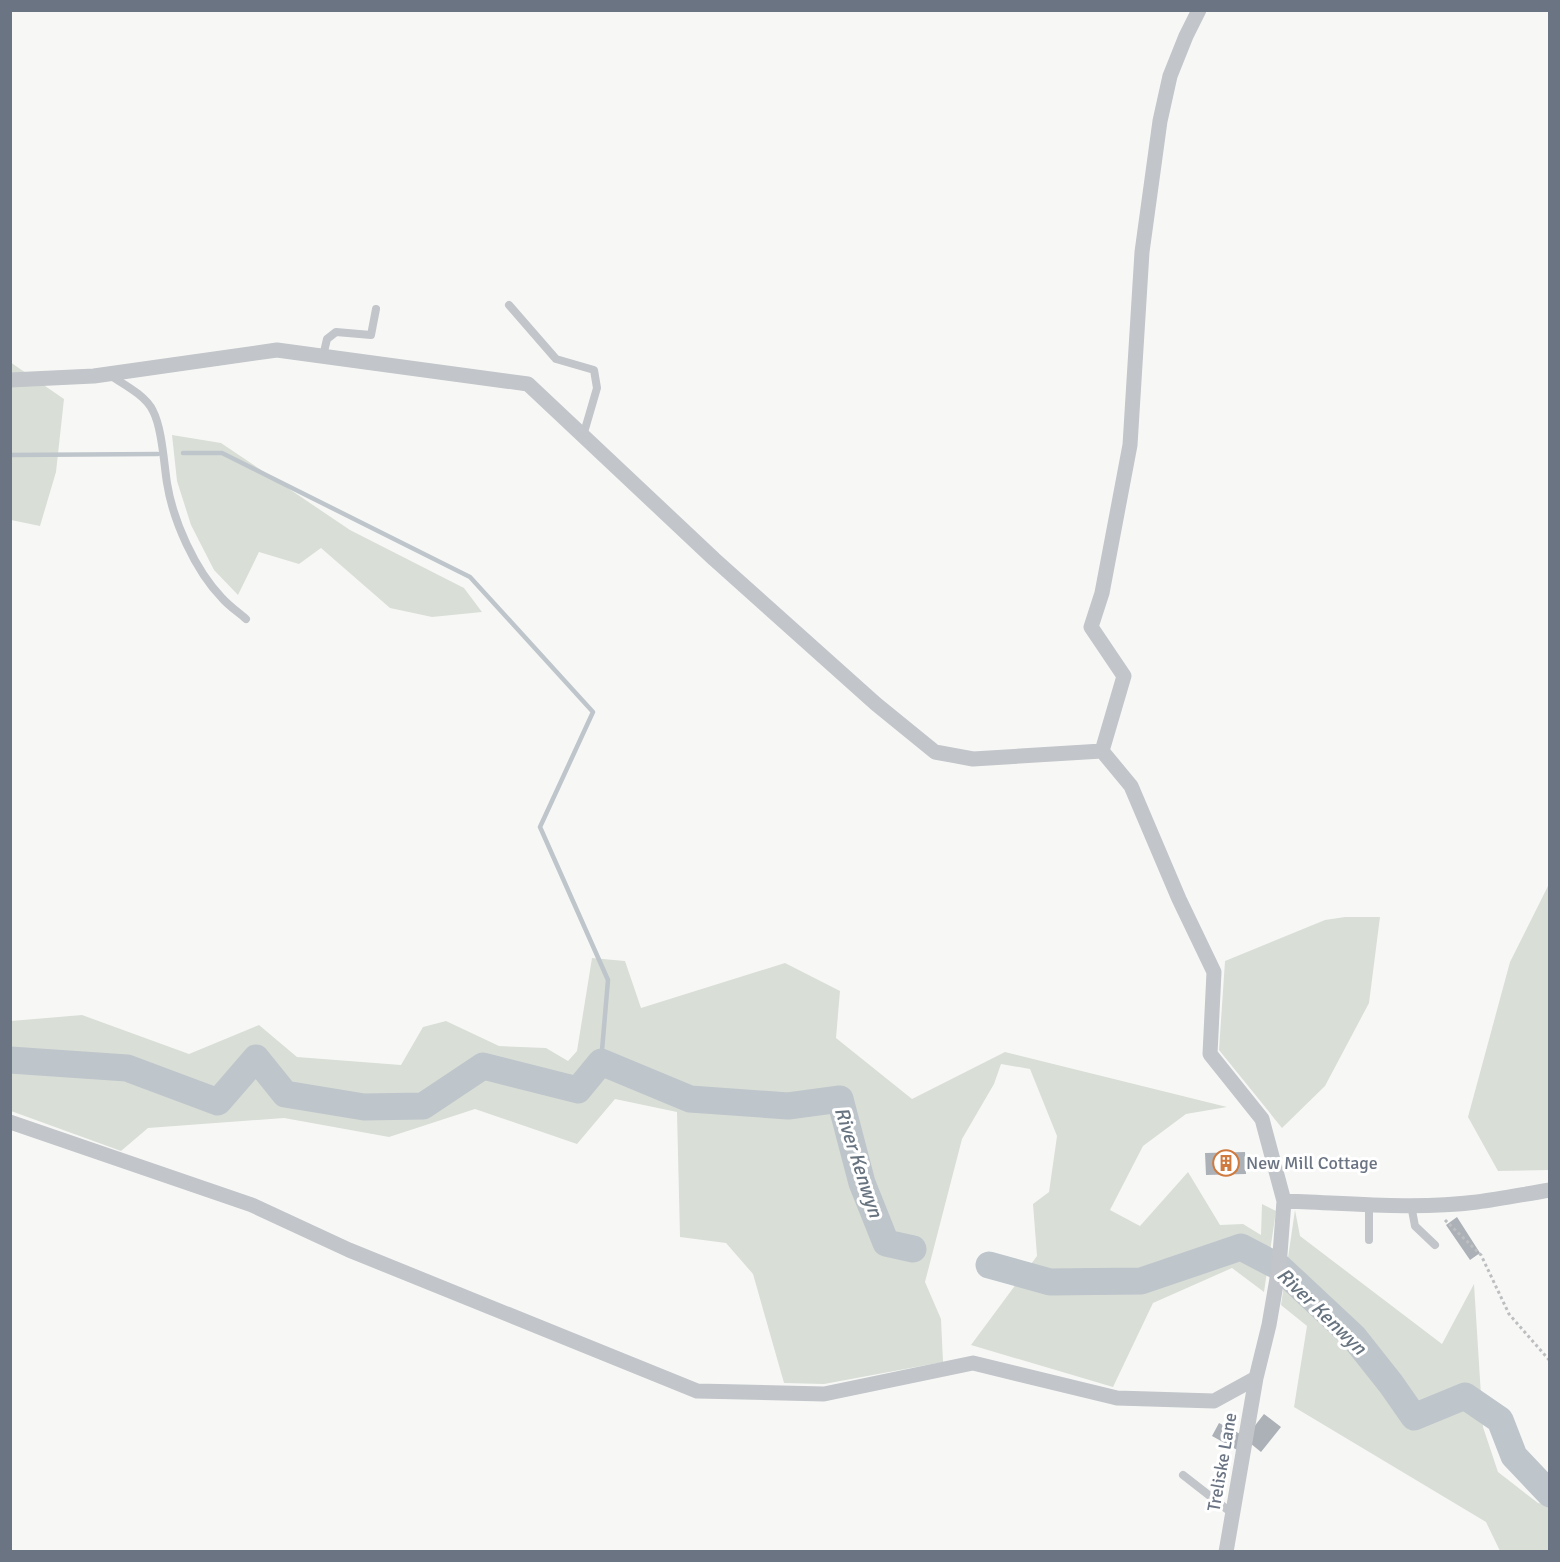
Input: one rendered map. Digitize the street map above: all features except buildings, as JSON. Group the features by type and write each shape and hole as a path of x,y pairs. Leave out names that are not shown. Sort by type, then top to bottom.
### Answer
{"street":[{"path":"10,380 107,374 277,350 528,384 714,559 876,704 935,752 972,759 1102,751 1124,676 1092,627 1102,592 1130,445 1142,252 1160,121 1170,76 1199,10"},
{"name":"Treliske Lane","path":"1102,751 1131,786 1179,900 1214,972 1210,1054 1262,1119 1284,1201 1279,1267 1269,1325 1256,1378 1226,1551"},
{"path":"11,1125 252,1205 349,1250 697,1391 824,1394 972,1363 1117,1398 1214,1401 1256,1378"},
{"path":"1284,1201 1411,1205 1476,1202 1550,1190"}],"lane":[{"path":"508,305 556,359 594,370 597,388 583,436"},
{"path":"323,356 327,339 336,332 371,335 376,309"},
{"path":"107,374 137,393 153,410 169,492 180,529 202,572 221,598 246,619"},
{"path":"1368,1240 1369,1204"},
{"path":"1411,1205 1415,1226 1435,1245"},
{"path":"1183,1475 1233,1514"}],"path":[{"path":"1429,1204 1481,1255 1509,1314 1550,1361"}],"shaded area":[{"path":"10,362 64,399 56,472 40,526 11,520"},
{"path":"172,435 221,443 350,530 464,588 482,612 432,617 390,608 321,548 299,564 259,552 238,595 214,570 191,525 177,481"},
{"path":"1549,884 1549,1170 1498,1171 1468,1117 1510,962"},
{"path":"1345,917 1380,917 1369,1003 1325,1086 1282,1128 1219,1050 1225,961 1325,920"},
{"path":"592,958 625,961 641,1008 785,963 840,991 836,1038 912,1099 1005,1052 1227,1107 1186,1114 1143,1146 1110,1210 1140,1226 1188,1172 1220,1225 1243,1224 1261,1235 1262,1204 1276,1211 1264,1292 1232,1268 1153,1303 1113,1387 971,1345 1037,1256 1033,1204 1049,1192 1057,1136 1030,1069 1001,1064 994,1084 962,1139 925,1282 941,1319 943,1362 824,1384 784,1383 753,1274 726,1243 680,1237 677,1112 615,1099 577,1144 475,1109 389,1137 284,1118 148,1128 121,1151 11,1111 11,1021 82,1015 189,1054 259,1025 297,1057 401,1065 423,1027 446,1021 499,1046 546,1048 568,1061 577,1051"},
{"path":"1295,1210 1300,1236 1442,1344 1474,1284 1483,1427 1498,1472 1538,1503 1549,1505 1549,1551 1500,1551 1486,1522 1294,1407 1307,1326 1281,1305"}],"waterway":[{"path":"183,453 222,453 470,577 593,712 540,827 608,980 601,1062"},
{"path":"10,455 158,454"},
{"name":"River Kenwyn","path":"10,1060 127,1068 218,1102 256,1058 285,1094 364,1107 423,1106 483,1066 578,1090 601,1062 690,1099 788,1106 840,1099 862,1183 886,1243 913,1249"},
{"name":"River Kenwyn","path":"989,1265 1050,1282 1141,1281 1241,1247 1279,1267 1353,1336 1414,1417 1465,1396 1500,1420 1514,1456 1550,1494"}],"place":[{"name":"New Mill Cottage","path":"1226,1163"}]}
